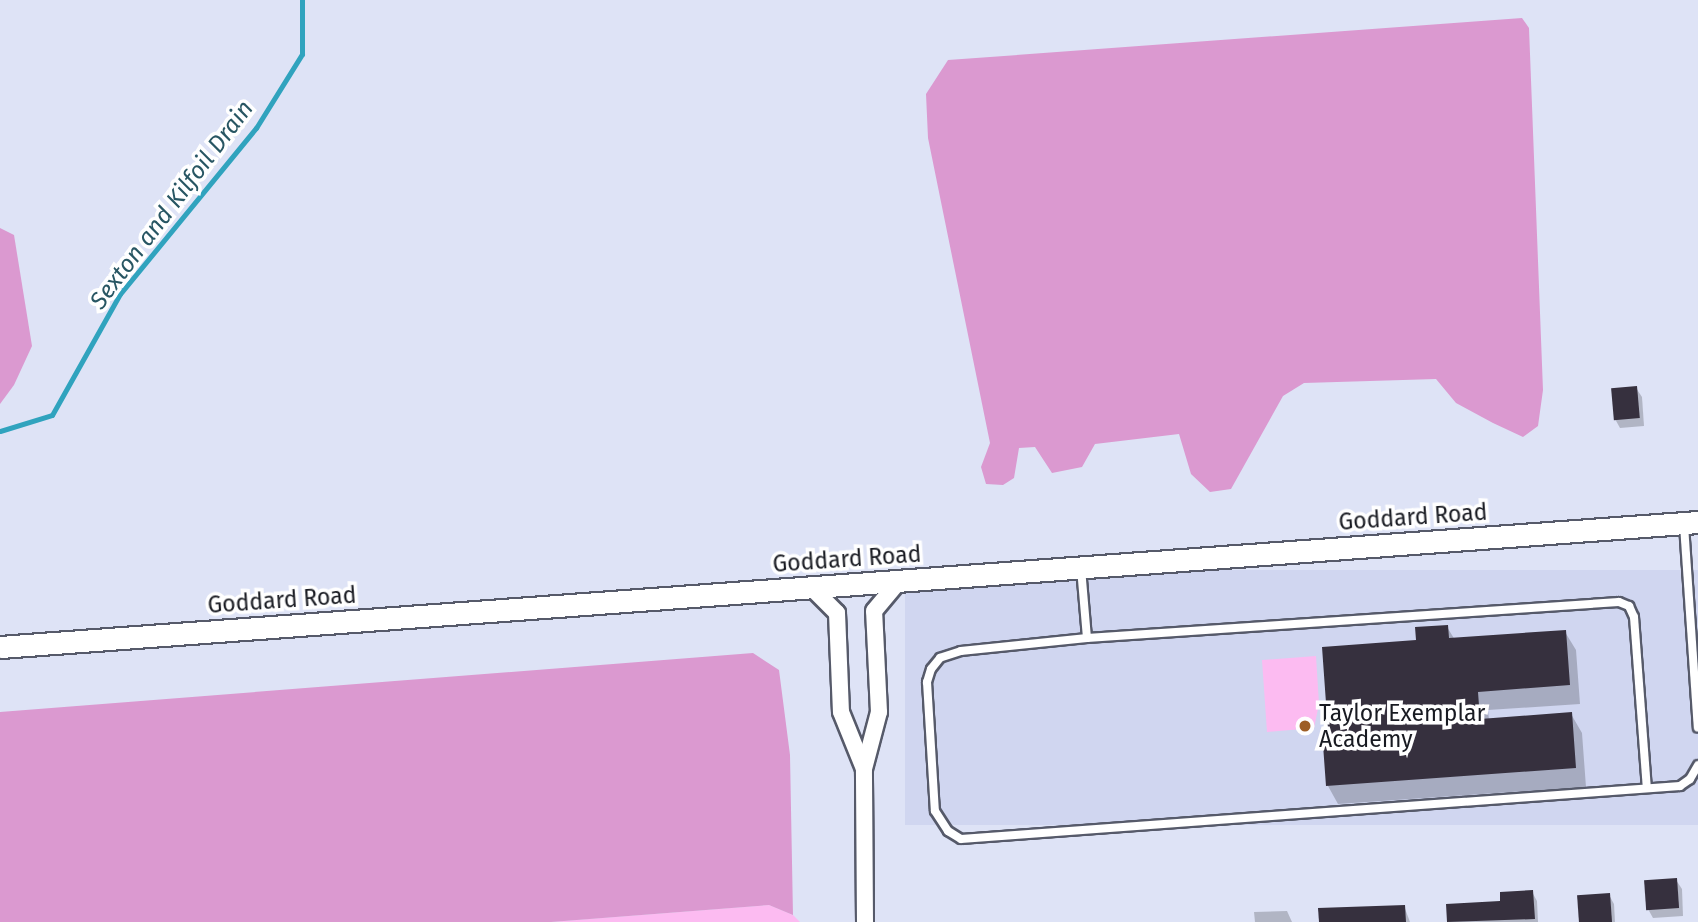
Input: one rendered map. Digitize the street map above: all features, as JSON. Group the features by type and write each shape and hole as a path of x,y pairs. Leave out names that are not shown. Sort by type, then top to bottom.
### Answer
{"main road":[{"name":"Goddard Road","path":"0,647 1691,523"}],"street":[{"path":"865,922 864,769 879,712 874,611 898,582"},
{"path":"813,588 837,613 841,712 864,769"}],"lane":[{"path":"1691,523 1698,728"},
{"path":"1081,568 1087,638"},
{"path":"1647,788 1634,617 1629,606 1619,602 1087,638 961,651 940,658 931,669 927,682 935,811 948,831 961,839 1680,786 1690,779 1698,765"}],"shaded area":[{"path":"1522,18 1529,28 1543,390 1538,426 1523,437 1456,403 1436,379 1304,383 1283,396 1231,489 1210,492 1191,474 1179,434 1095,444 1082,467 1052,473 1035,447 1019,448 1014,478 1003,485 986,484 981,467 990,443 928,138 926,94 948,60"},
{"path":"0,228 14,235 32,346 14,385 0,404"},
{"name":"Taylor Exemplar Academy","path":"905,570 1698,570 1698,825 905,825"},
{"path":"753,653 779,670 790,755 793,915 769,905 551,922 0,922 0,712"},
{"path":"1316,656 1319,704 1314,728 1267,732 1262,660"},
{"path":"769,905 793,915 800,922 551,922"}],"building":[{"path":"1637,386 1640,418 1614,420 1611,388"},
{"path":"1448,625 1449,638 1566,630 1570,685 1478,692 1480,719 1572,712 1576,768 1326,786 1322,731 1328,731 1322,647 1416,640 1415,627"},
{"path":"1677,878 1679,908 1646,910 1644,880"},
{"path":"1533,890 1535,919 1447,922 1446,904 1500,901 1500,892"},
{"path":"1610,893 1612,922 1579,922 1577,895"},
{"path":"1405,905 1406,922 1319,922 1318,908"}],"waterway":[{"name":"Sexton and Kilfoil Drain","path":"0,431 52,415 120,294 256,128 302,54 302,0"}],"place":[{"name":"Taylor Exemplar Academy","path":"1305,726"}]}
